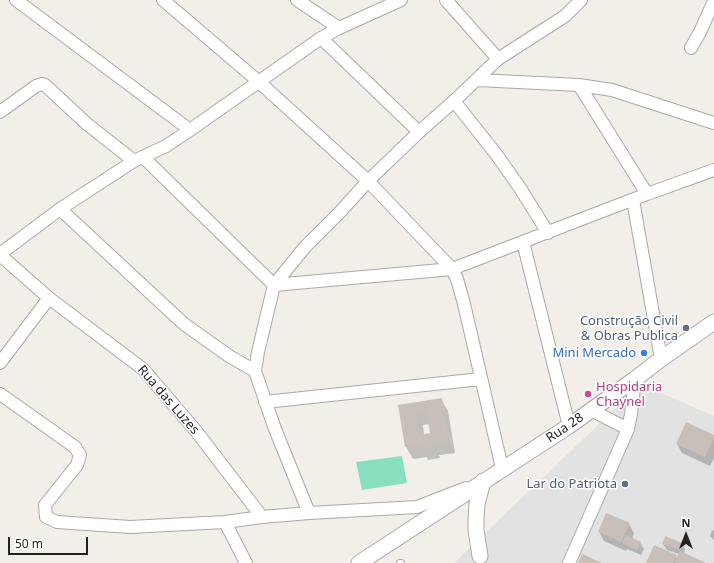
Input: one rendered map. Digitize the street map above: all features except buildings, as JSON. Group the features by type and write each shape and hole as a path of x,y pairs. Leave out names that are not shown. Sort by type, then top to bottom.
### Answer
{"street":[{"path":"16,0 190,130"},
{"path":"164,0 368,181 452,269 457,279 464,304 502,468"},
{"path":"297,0 338,28"},
{"path":"446,0 498,59"},
{"path":"309,513 265,402 255,371 274,285 305,247 368,181 419,132 454,102 498,59 565,16 581,0"},
{"path":"0,255 60,208 138,159 166,146 321,38 393,1"},
{"path":"691,48 714,1"},
{"path":"321,38 419,132"},
{"path":"477,80 579,85 612,90 714,123"},
{"path":"0,112 36,86 42,84 46,85 87,124 138,159 274,285 452,269 647,194 714,170"},
{"path":"579,85 647,194"},
{"path":"454,102 496,154 520,188 548,233"},
{"path":"633,200 661,359"},
{"path":"60,208 184,324 229,356 255,371"},
{"path":"523,242 569,426"},
{"name":"Rua das Luzes","path":"0,255 49,298 143,369 196,431 262,517"},
{"path":"0,363 49,298"},
{"name":"Rua 28","path":"358,563 502,468 569,426 714,322"},
{"path":"265,402 481,379"},
{"path":"569,563 628,429 635,379"},
{"path":"0,394 75,447 80,455 77,465 45,505 46,517 57,522 130,527 225,522 309,513 417,507 483,481"},
{"path":"591,410 628,429"},
{"path":"482,561 476,518 477,504 483,481"},
{"path":"225,522 246,563"}],"green space":[{"path":"402,456 407,483 362,490 356,462"}],"shaded area":[{"name":"Lar do Patriota","path":"641,384 714,416 714,563 455,563 464,553"}],"place":[{"name":"Construção Civil & Obras Publica","path":"686,328"},
{"name":"Mini Mercado","path":"644,353"},
{"name":"Hospidaria Chaynel","path":"588,394"},
{"name":"Lar do Patriota","path":"625,484"}]}
